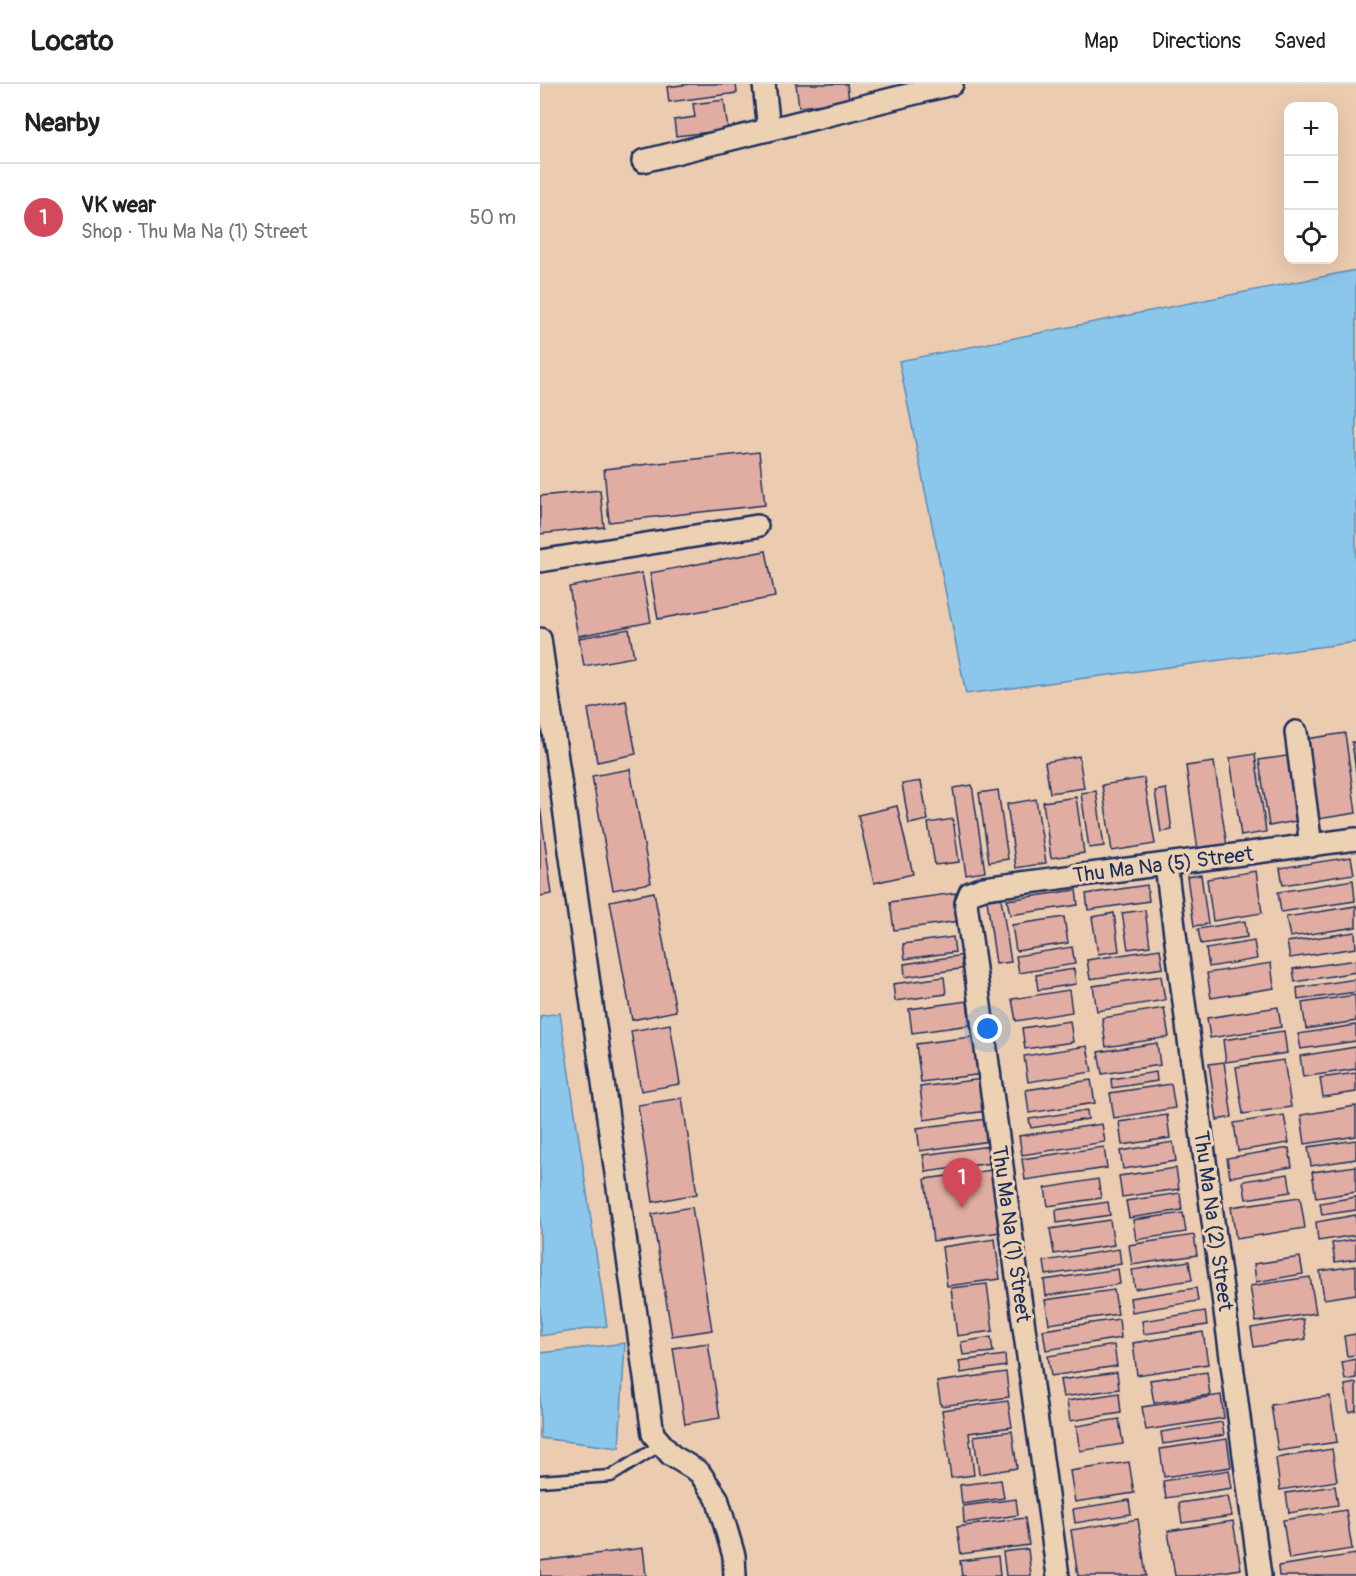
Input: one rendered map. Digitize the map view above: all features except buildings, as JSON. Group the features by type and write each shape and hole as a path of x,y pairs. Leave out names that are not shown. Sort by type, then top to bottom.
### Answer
{"street":[{"path":"764,84 769,130"},
{"path":"643,161 952,84"},
{"path":"540,561 757,526"},
{"path":"540,639 653,1434 671,1455 699,1472 717,1498 734,1556 735,1576"},
{"path":"1296,732 1311,846"},
{"name":"Thu Ma Na (5) Street","path":"970,892 984,888 1166,866 1356,839"},
{"name":"Thu Ma Na (2) Street","path":"1166,866 1260,1576"},
{"name":"Thu Ma Na (1) Street","path":"970,892 966,903 1058,1576"}],"lane":[{"path":"540,1481 611,1476 662,1444"}],"water":[{"path":"1356,270 1356,642 966,694 899,361"},
{"path":"560,1013 607,1326 540,1336 540,1016"},
{"path":"625,1343 619,1448 540,1438 540,1353"}],"place":[{"name":"VK wear","path":"962,1208"}]}
